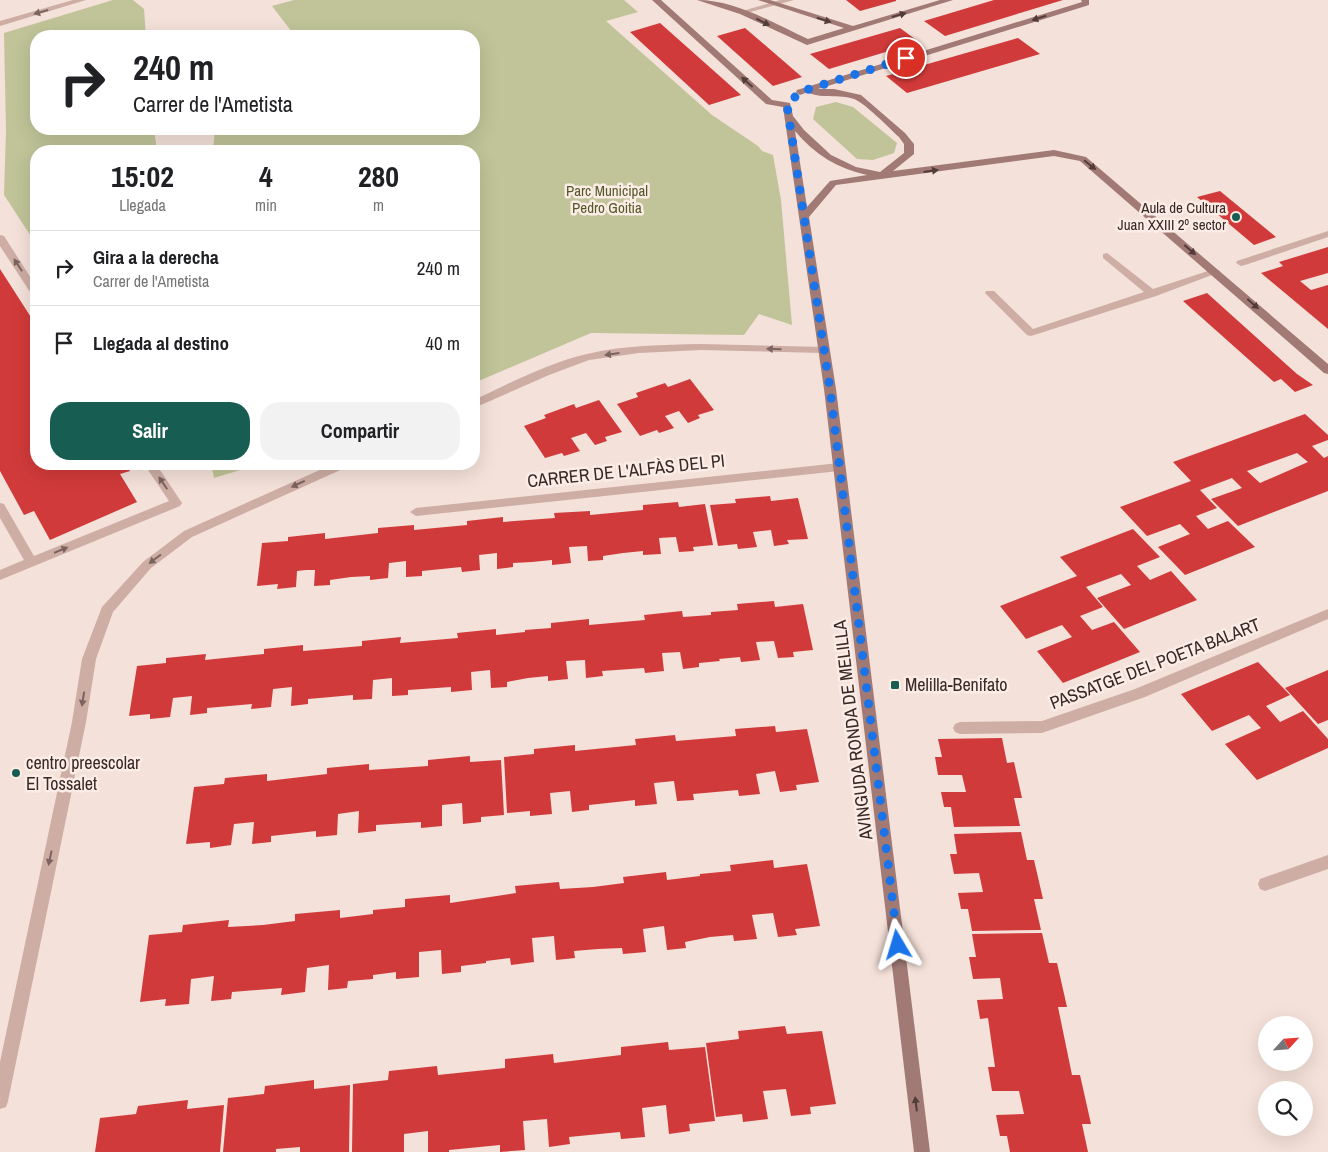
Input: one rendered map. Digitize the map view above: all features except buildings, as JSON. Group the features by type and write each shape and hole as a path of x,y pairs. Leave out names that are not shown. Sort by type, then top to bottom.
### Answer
{"street":[{"path":"0,24 82,0"},
{"path":"656,0 769,102 787,105 800,92 1086,4 1085,0"},
{"path":"701,0 743,12 807,42 949,0"},
{"path":"762,0 852,28"},
{"path":"743,12 790,0"},
{"path":"789,118 801,132 828,156 852,169 882,175 909,154 909,144 902,135 858,97 834,92 800,92"},
{"name":"AVINGUDA RONDA DE MELILLA","path":"787,105 805,215 839,467 922,1152"},
{"path":"805,215 833,183 1054,153 1083,159 1328,370"},
{"path":"1241,263 1328,234"},
{"path":"0,238 30,284"},
{"path":"1107,256 1152,294"},
{"path":"990,293 1031,333 1215,272"},
{"path":"480,401 546,372 588,357 639,350 701,347 823,350"},
{"name":"CARRER DE L'ALFÀS DEL PI","path":"416,512 839,467"},
{"path":"0,575 176,503 154,470"},
{"path":"0,1101 79,722 89,659 107,610 147,566 188,534 330,470"},
{"path":"0,506 31,562"},
{"name":"PASSATGE DEL POETA BALART","path":"960,728 1042,727 1140,693 1328,614"},
{"path":"1265,884 1328,862"}],"green space":[{"path":"113,0 133,0 144,9 146,30 30,30 30,135 155,135 156,145 30,145 30,235 4,195 6,130 4,33"},
{"name":"Parc Municipal Pedro Goitia","path":"294,0 624,0 638,12 606,21 712,115 758,146 762,151 773,155 781,200 792,325 759,314 744,335 591,333 480,380 480,145 214,145 214,135 480,135 480,30 290,30 272,6"},
{"path":"836,102 853,107 897,143 894,153 873,160 857,159 813,119 816,107"},
{"path":"212,470 240,470 214,478"}],"place":[{"name":"Aula de Cultura Juan XXIII 2º sector","path":"1236,217"},
{"name":"Melilla-Benifato","path":"895,685"},
{"name":"centro preescolar El Tossalet","path":"16,773"}],"route":[{"path":"898,945 830,389 787,105 800,92 906,58"}]}
